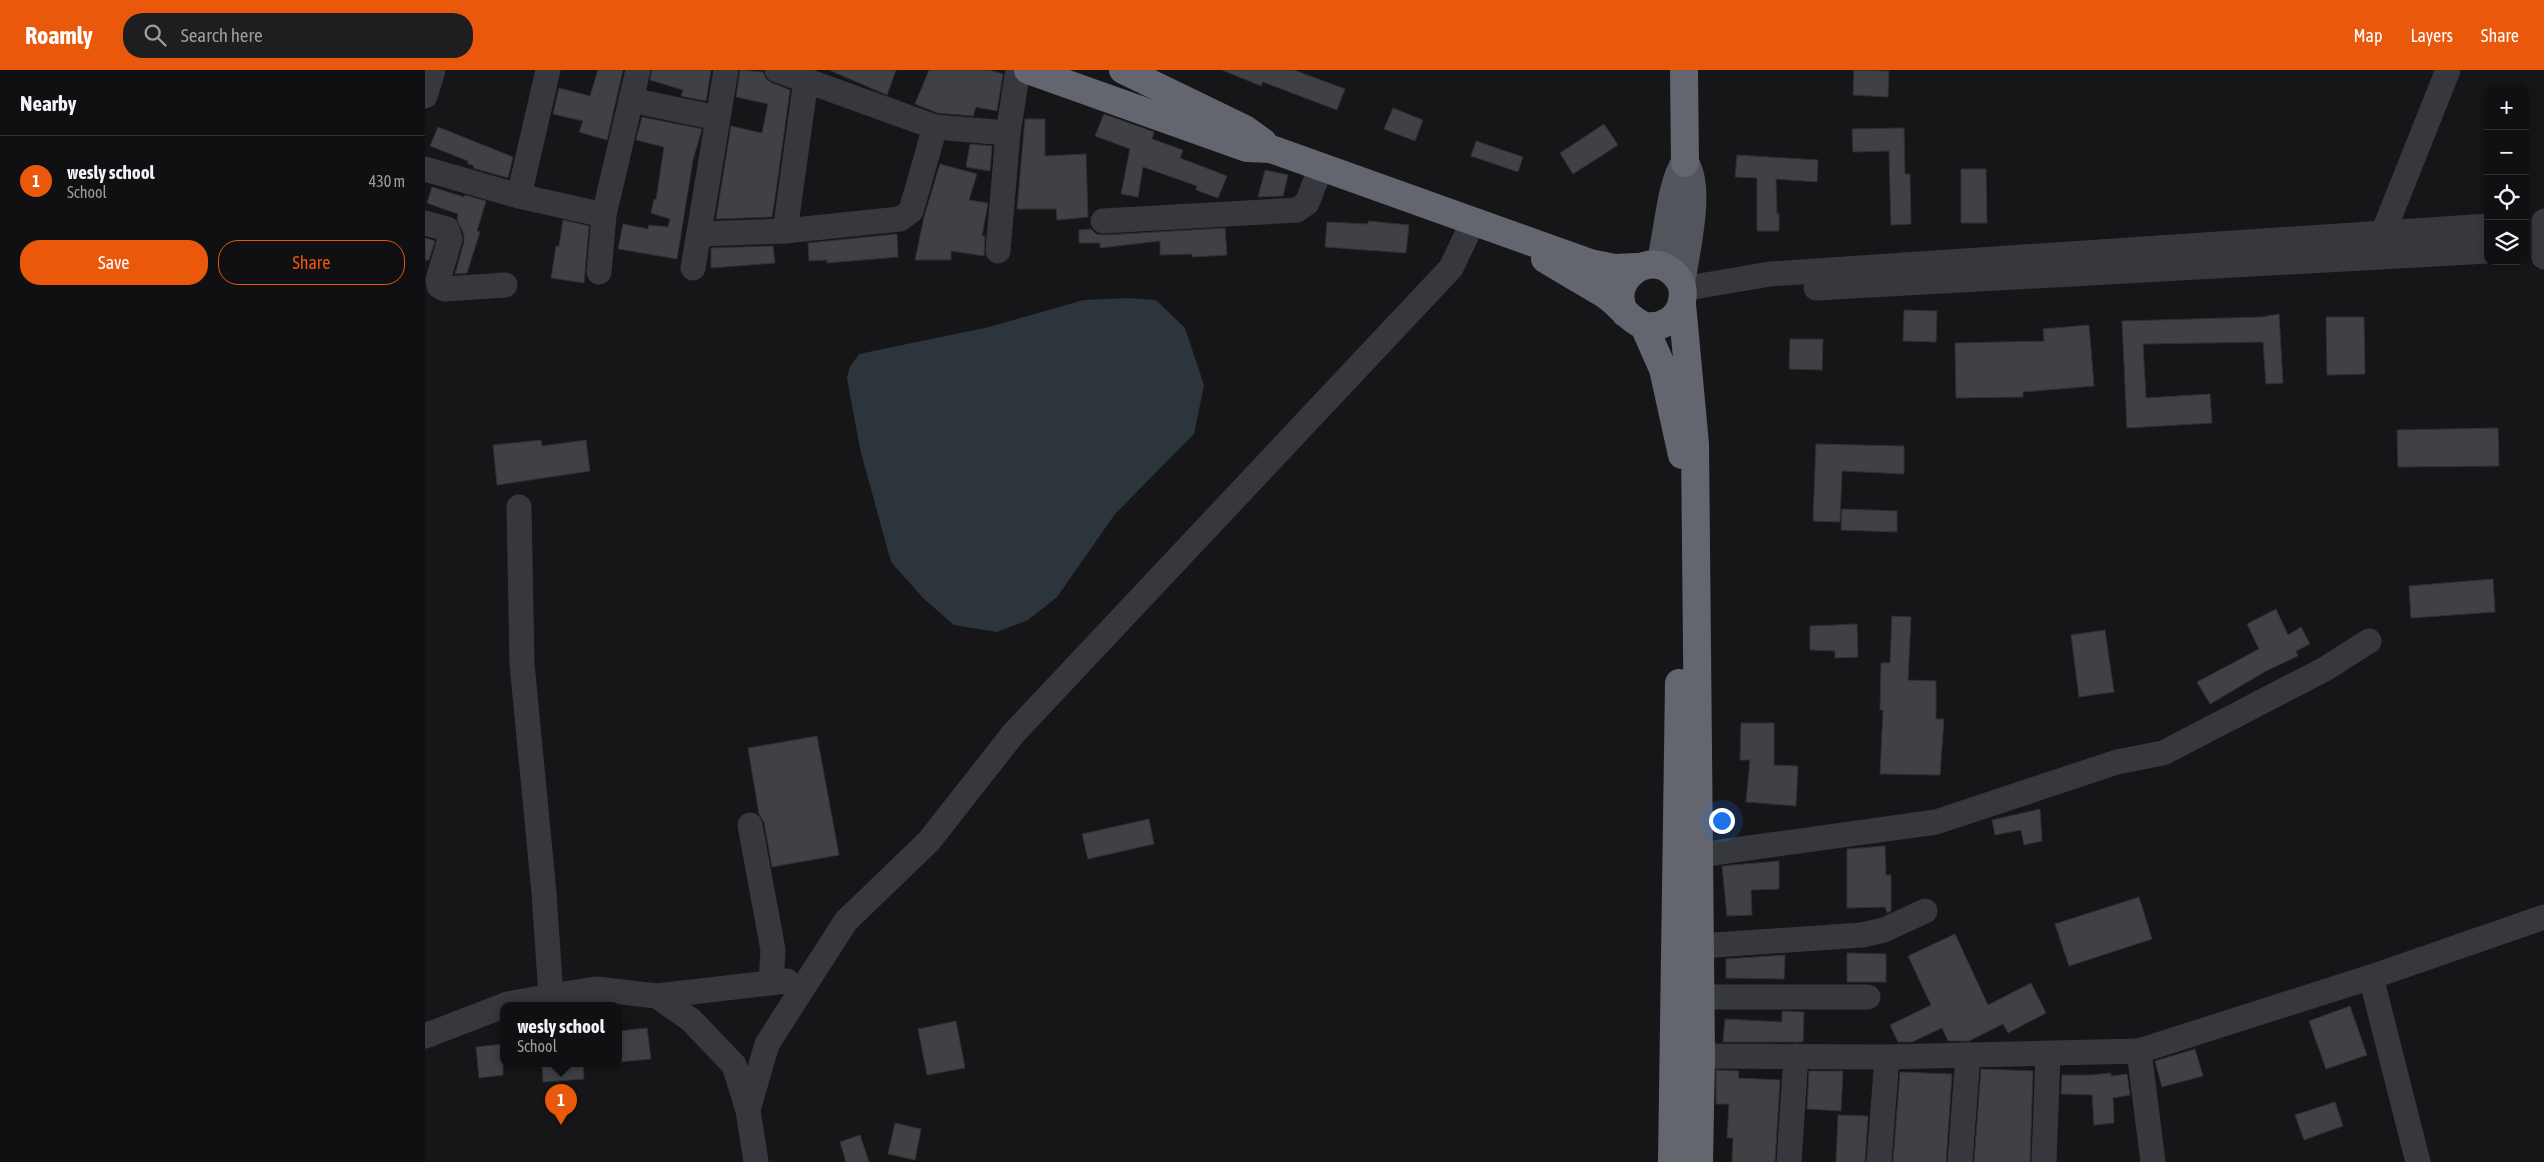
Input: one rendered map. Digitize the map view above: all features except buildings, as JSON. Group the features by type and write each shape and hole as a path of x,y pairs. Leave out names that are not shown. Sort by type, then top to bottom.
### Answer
{"highway":[{"path":"1028,70 1247,148 1271,149 1590,263 1614,268 1649,266 1676,275 1682,294 1695,444 1701,1056 1699,1162"},
{"path":"1123,70 1245,129 1271,149"},
{"path":"1685,70 1685,163"},
{"path":"1482,225 1607,295 1635,319 1663,324 1671,320 1682,294"},
{"path":"1649,266 1625,279 1621,290 1621,302 1635,319 1663,369 1666,390 1682,448 1672,1162"}],"main road":[{"path":"1649,266 1666,244 1677,178 1685,163 1691,171 1692,184 1682,294"}],"street":[{"path":"425,96 433,70"},
{"path":"519,196 548,70"},
{"path":"599,272 605,216 638,70"},
{"path":"693,268 717,118 727,70"},
{"path":"777,70 935,127 1008,133"},
{"path":"998,251 1008,133 1018,70"},
{"path":"2383,233 2448,70"},
{"path":"785,232 806,80"},
{"path":"631,100 717,118"},
{"path":"699,234 785,232 900,219 911,211 935,127"},
{"path":"1103,222 1297,210 1307,203 1321,167"},
{"path":"425,169 519,196 605,216"},
{"path":"2529,224 2544,222 2537,253"},
{"path":"425,223 447,230 450,239 438,280 439,286 445,289 505,285"},
{"path":"748,1110 767,1044 846,921 929,841 1013,734 1451,268 1482,225"},
{"path":"1682,294 1770,274 2484,226"},
{"path":"1682,294 2484,251"},
{"path":"519,507 522,664 544,893 551,996"},
{"path":"1699,855 1936,822 2117,762 2163,753 2317,673 2369,640"},
{"path":"750,826 773,950 771,983"},
{"path":"1700,946 1862,935 1884,930 1925,911"},
{"path":"1701,1056 1887,1057 2139,1052 2371,977 2544,917"},
{"path":"2371,977 2418,1162"},
{"path":"519,1002 596,989 657,996 808,979"},
{"path":"657,996 691,1020 734,1065 748,1110 756,1162"},
{"path":"1700,997 1868,997"},
{"path":"425,1036 500,1007"},
{"path":"2139,1052 2153,1162"},
{"path":"2044,1162 2048,1054"},
{"path":"1960,1162 1968,1055"},
{"path":"1789,1162 1796,1056"},
{"path":"1879,1162 1887,1057"}],"shaded area":[{"path":"1127,298 1156,300 1185,328 1204,385 1194,434 1115,514 1057,597 1028,620 997,632 954,625 924,599 891,562 860,449 847,378 850,367 859,354 989,327 1084,300"}],"place":[{"name":"wesly school","path":"561,1125"}]}
